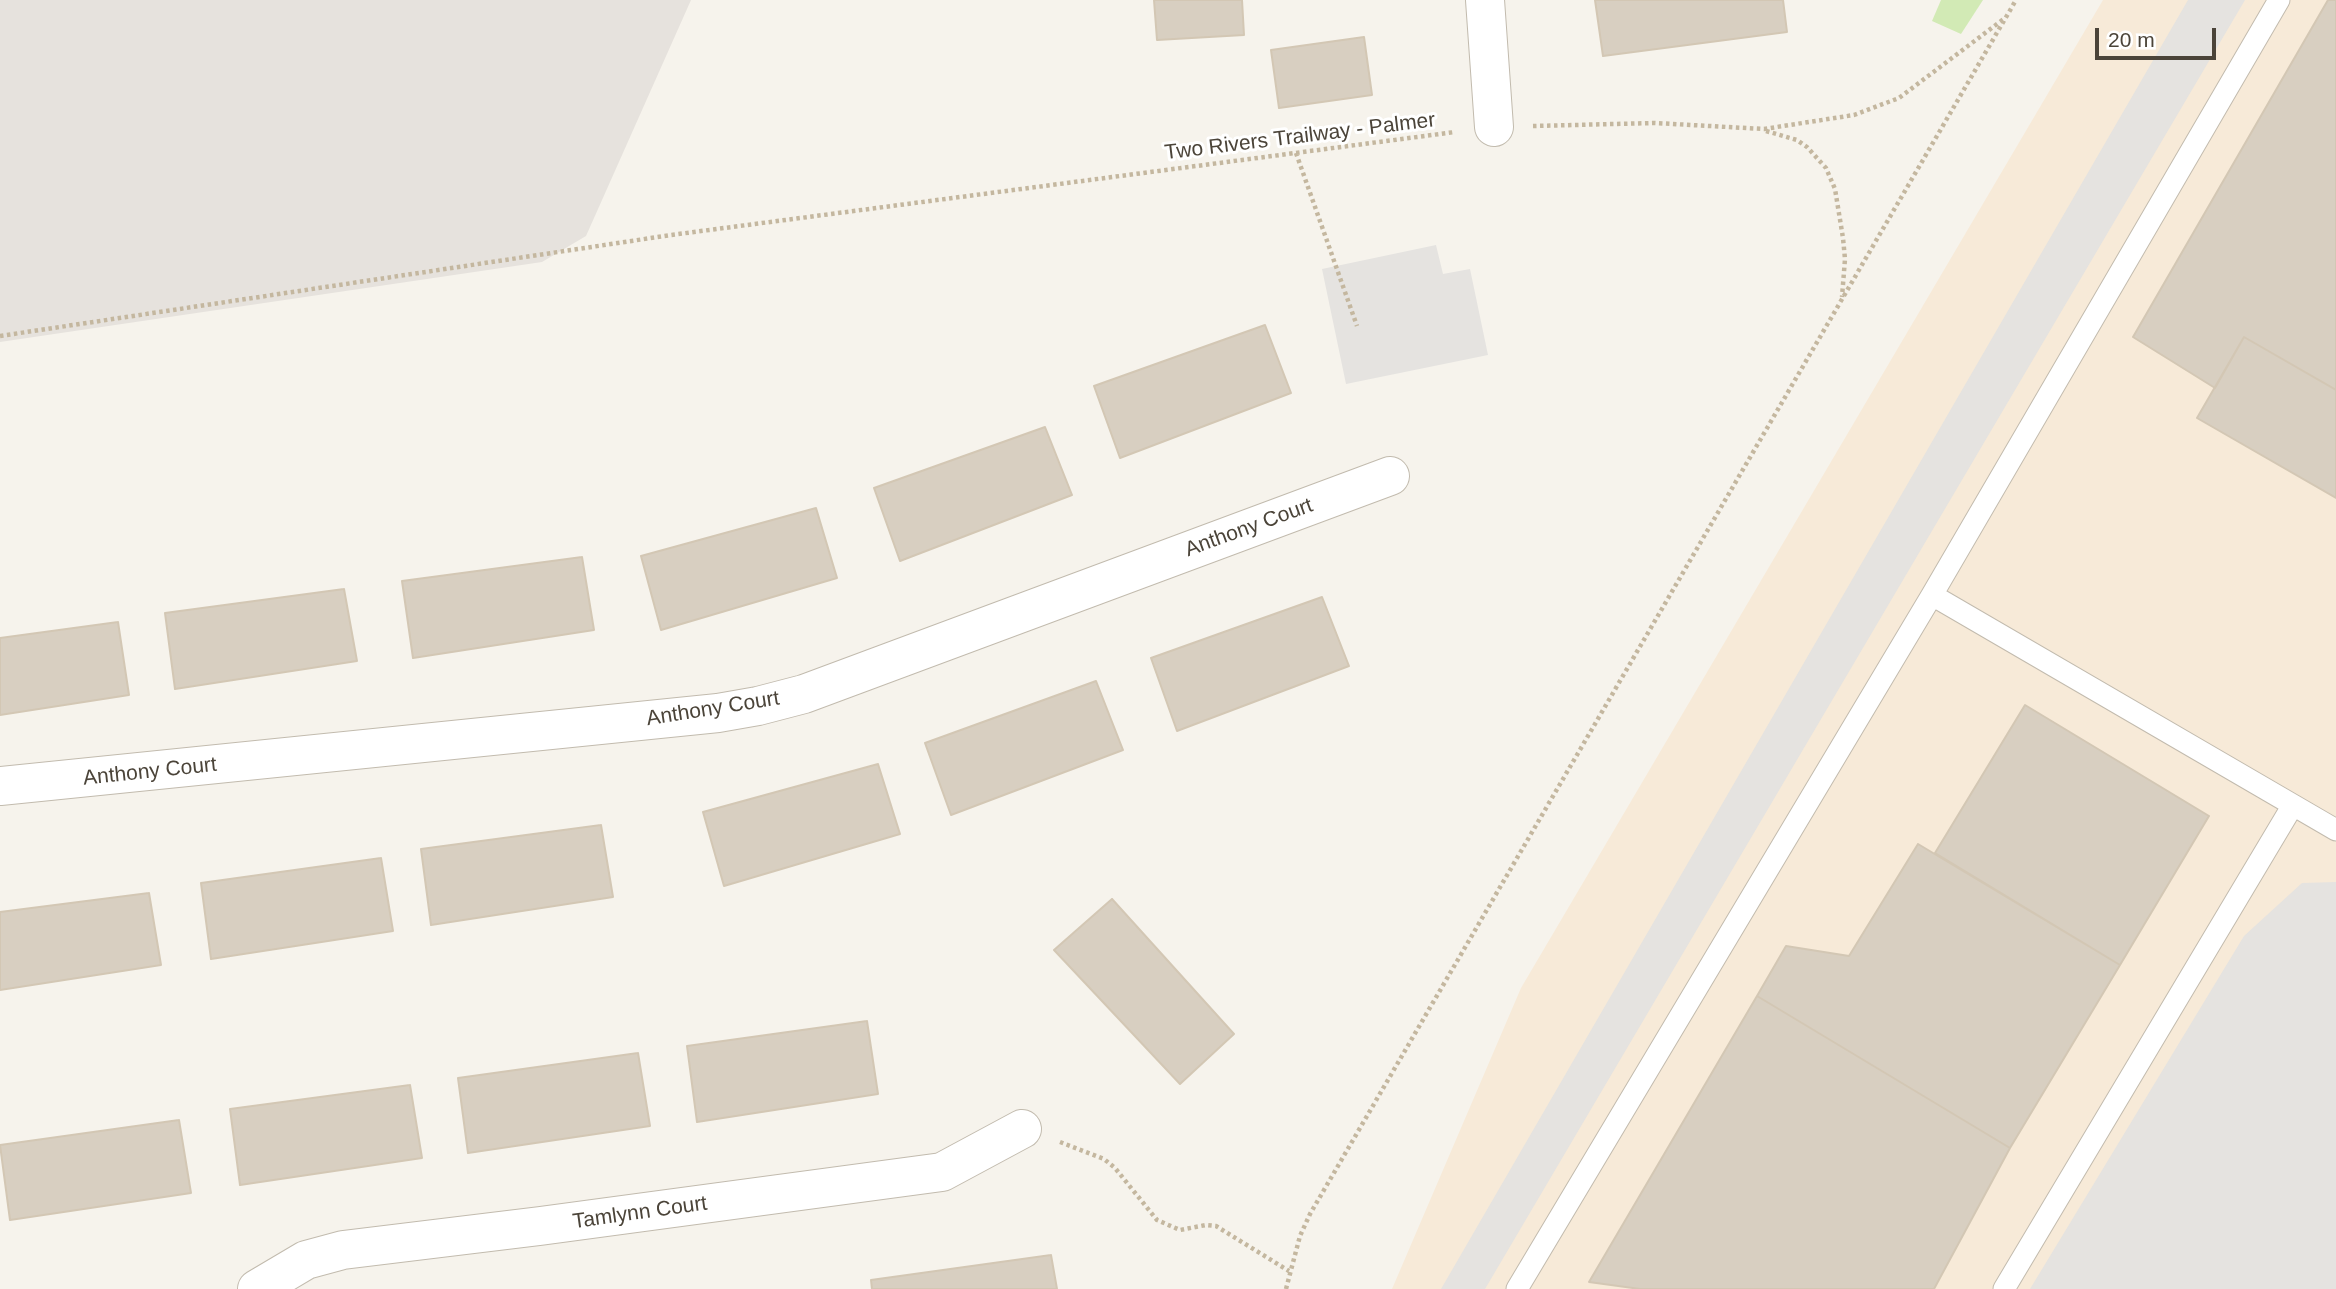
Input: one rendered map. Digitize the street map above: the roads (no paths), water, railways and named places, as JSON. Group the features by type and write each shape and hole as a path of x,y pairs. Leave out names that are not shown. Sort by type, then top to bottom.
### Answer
{"street":[{"path":"1485,0 1494,127"},
{"name":"Anthony Court","path":"0,786 718,713 758,706 804,694 1390,476"},
{"name":"Tamlynn Court","path":"257,1289 306,1260 343,1250 942,1172 1023,1129"}],"lane":[{"path":"1517,1289 1932,595 2278,0"},
{"path":"1932,595 2336,830"},
{"path":"2004,1289 2293,805"}]}
